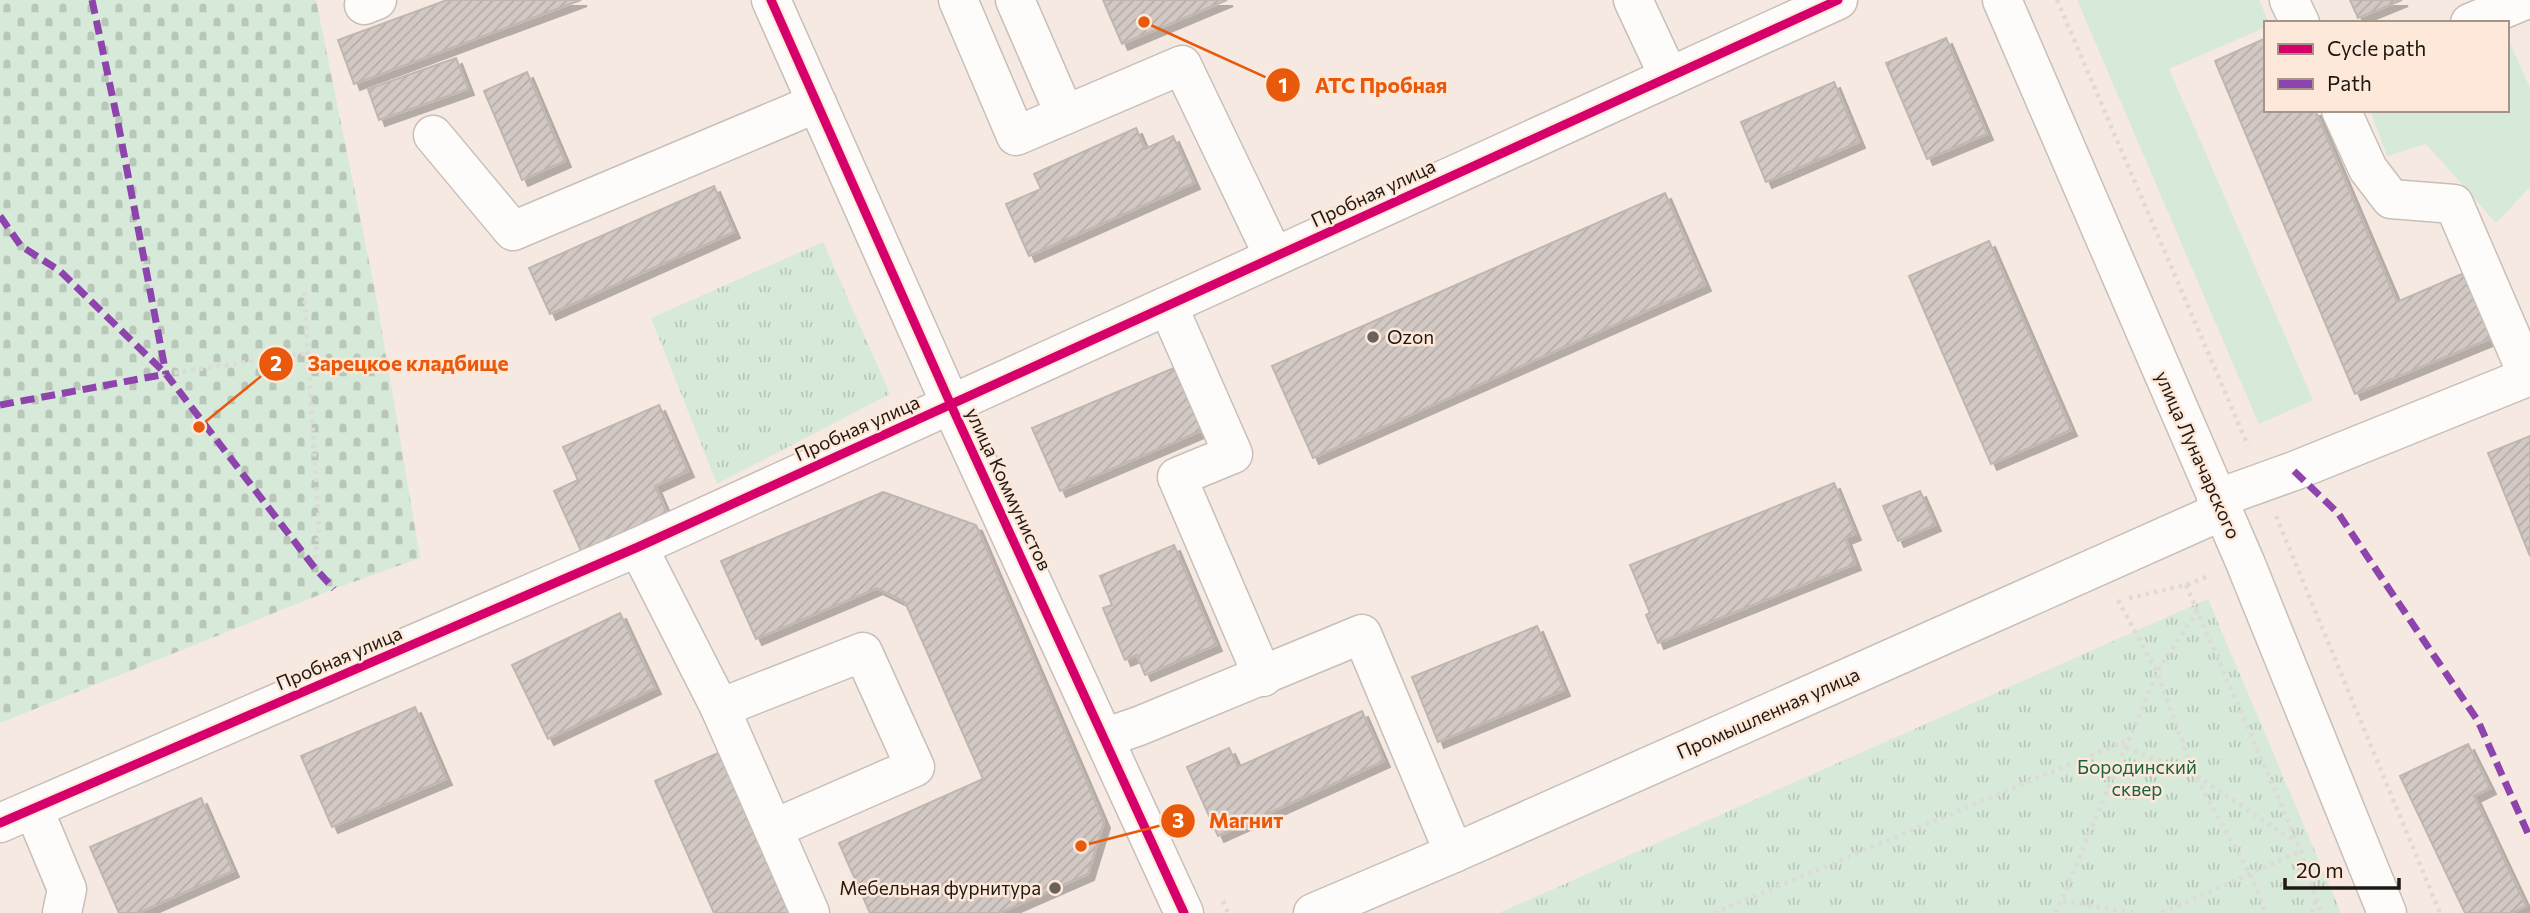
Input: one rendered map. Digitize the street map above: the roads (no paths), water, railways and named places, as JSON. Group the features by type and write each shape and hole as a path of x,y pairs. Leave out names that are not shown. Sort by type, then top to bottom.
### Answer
{"street":[{"name":"улица Коммунистов","path":"772,0 951,405 1184,913"},
{"path":"958,0 1016,136 1182,65 1275,257"},
{"path":"1015,0 1065,116"},
{"path":"1633,0 1670,77"},
{"name":"Пробная улица","path":"17,816 638,547 1838,0"},
{"name":"улица Луначарского","path":"2002,0 2245,562 2387,913"},
{"path":"2289,0 2299,21"},
{"path":"2475,21 2525,0"},
{"path":"433,135 513,231 817,103"},
{"path":"2342,112 2368,169 2391,199 2454,204 2529,376"},
{"path":"1168,306 1233,454 1177,477 1263,677"},
{"name":"Промышленная улица","path":"1313,913 1454,853 2294,471 2529,376"},
{"path":"638,547 720,708 810,913"},
{"path":"1104,737 1263,677 1362,634 1454,853"},
{"path":"720,708 863,652 915,767 773,829"},
{"path":"17,816 67,889 62,913"}],"place":[{"name":"АТС Пробная","path":"1144,22"},
{"name":"Ozon","path":"1373,337"},
{"name":"Зарецкое кладбище","path":"199,427"},
{"name":"Магнит","path":"1081,846"},
{"name":"Мебельная фурнитура","path":"1055,888"}],"park label":[{"name":"Бородинский сквер","path":"2137,778"}]}
